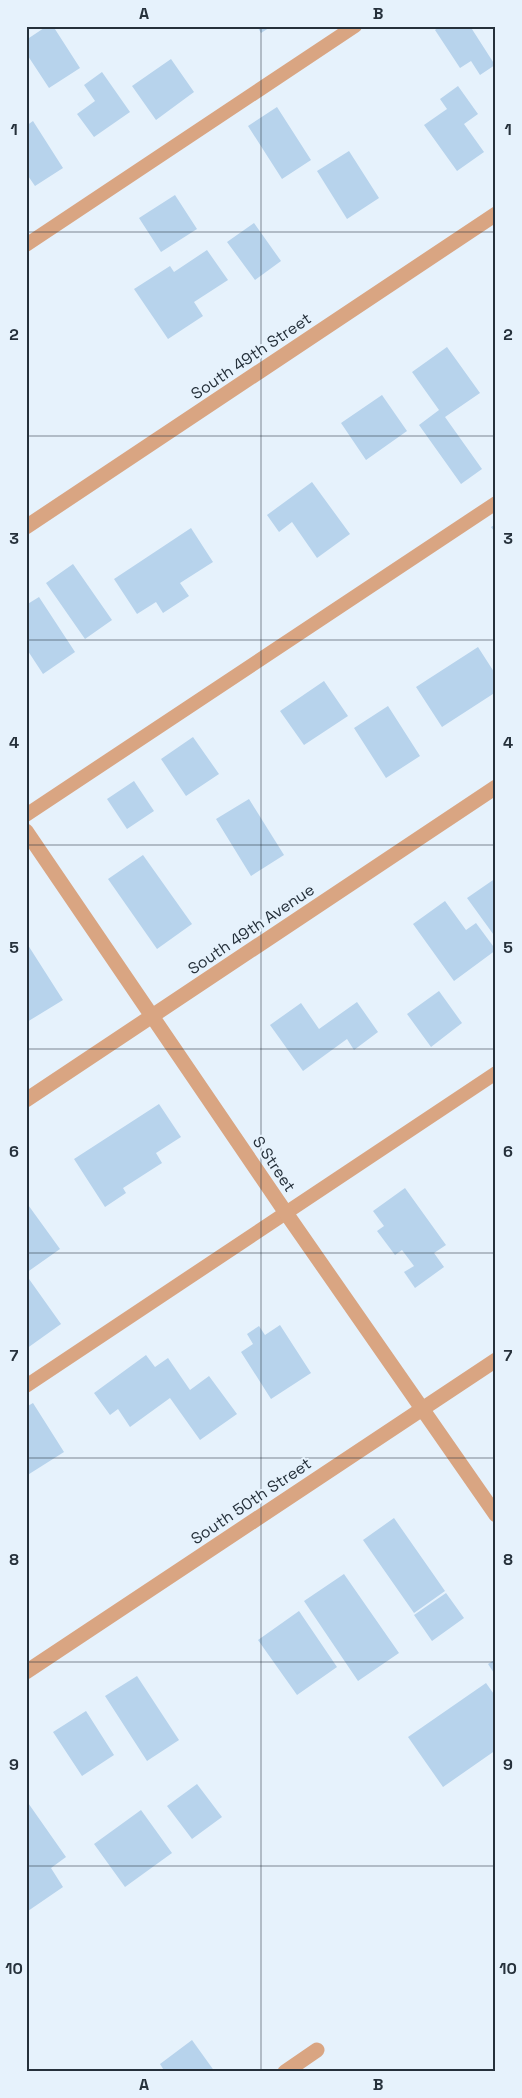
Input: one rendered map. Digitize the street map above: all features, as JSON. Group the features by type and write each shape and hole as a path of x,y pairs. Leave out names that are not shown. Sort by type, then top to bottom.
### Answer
{"street":[{"name":"South 49th Street","path":"26,527 496,214"},
{"name":"South 49th Avenue","path":"26,1100 496,787"},
{"name":"S Street","path":"26,831 496,1515"},
{"name":"South 50th Street","path":"26,1672 496,1360"},
{"path":"285,2072 317,2050"}],"lane":[{"path":"26,245 355,26"},
{"path":"26,815 496,503"},
{"path":"26,1386 496,1072"}],"building":[{"path":"47,26 53,26 80,68 49,88 26,53 26,40"},
{"path":"257,26 272,26 261,33"},
{"path":"440,26 470,26 495,65 480,75 471,61 460,68 435,30"},
{"path":"171,59 194,92 156,120 132,86"},
{"path":"102,72 130,112 94,137 77,114 95,101 84,85"},
{"path":"458,86 478,114 464,124 484,152 457,171 424,125 447,109 440,99"},
{"path":"277,107 311,160 282,179 248,126"},
{"path":"33,121 63,168 35,186 26,173 26,126"},
{"path":"349,151 379,198 347,219 317,171"},
{"path":"175,195 197,229 161,252 139,218"},
{"path":"254,223 281,261 255,280 227,242"},
{"path":"207,250 228,280 194,302 203,316 168,339 134,289 170,266 174,272"},
{"path":"447,347 480,393 445,417 482,469 461,484 419,425 439,410 412,372"},
{"path":"382,395 407,431 366,460 341,423"},
{"path":"312,482 350,534 317,558 292,522 279,532 267,515"},
{"path":"496,524 496,534 491,527"},
{"path":"191,528 213,562 180,583 189,596 163,613 156,602 137,614 114,579"},
{"path":"73,564 112,620 85,639 46,583"},
{"path":"39,597 75,652 43,674 26,648 26,605"},
{"path":"478,647 496,675 496,692 442,727 416,687"},
{"path":"324,681 348,716 304,745 280,711"},
{"path":"388,706 420,756 386,778 354,728"},
{"path":"193,737 219,774 186,796 161,759"},
{"path":"134,781 154,811 127,829 107,799"},
{"path":"249,799 284,855 251,876 216,819"},
{"path":"143,855 192,924 157,949 108,879"},
{"path":"496,878 496,938 467,898"},
{"path":"445,901 466,930 476,923 496,950 454,981 413,924"},
{"path":"26,942 63,1000 27,1022 26,1020"},
{"path":"439,991 462,1023 431,1047 407,1014"},
{"path":"357,1002 378,1032 354,1050 347,1039 303,1071 270,1025 301,1003 319,1029"},
{"path":"159,1104 181,1137 156,1153 162,1163 123,1188 126,1193 105,1207 74,1159"},
{"path":"405,1188 446,1245 434,1253 444,1267 415,1288 404,1272 414,1266 402,1250 395,1255 377,1231 384,1226 373,1211"},
{"path":"26,1202 60,1249 26,1273"},
{"path":"29,1279 61,1324 26,1349 26,1281"},
{"path":"280,1325 311,1373 271,1399 241,1352 253,1344 247,1334 259,1326 265,1335"},
{"path":"146,1355 155,1367 168,1358 190,1390 209,1376 237,1414 200,1440 170,1398 130,1427 118,1409 110,1415 94,1393"},
{"path":"33,1403 64,1452 26,1476 26,1407"},
{"path":"394,1518 445,1591 414,1613 363,1540"},
{"path":"344,1574 399,1653 358,1681 304,1601"},
{"path":"446,1593 464,1618 432,1641 414,1615"},
{"path":"299,1611 337,1667 297,1695 258,1640"},
{"path":"496,1659 496,1676 488,1664"},
{"path":"137,1676 179,1740 147,1761 105,1696"},
{"path":"486,1683 496,1697 496,1750 443,1787 408,1737"},
{"path":"86,1711 114,1755 82,1776 53,1732"},
{"path":"197,1784 222,1817 192,1839 167,1806"},
{"path":"26,1800 66,1857 51,1868 63,1887 28,1911 26,1908"},
{"path":"141,1810 172,1853 125,1887 94,1844"},
{"path":"192,2040 215,2072 165,2072 160,2064"}]}
